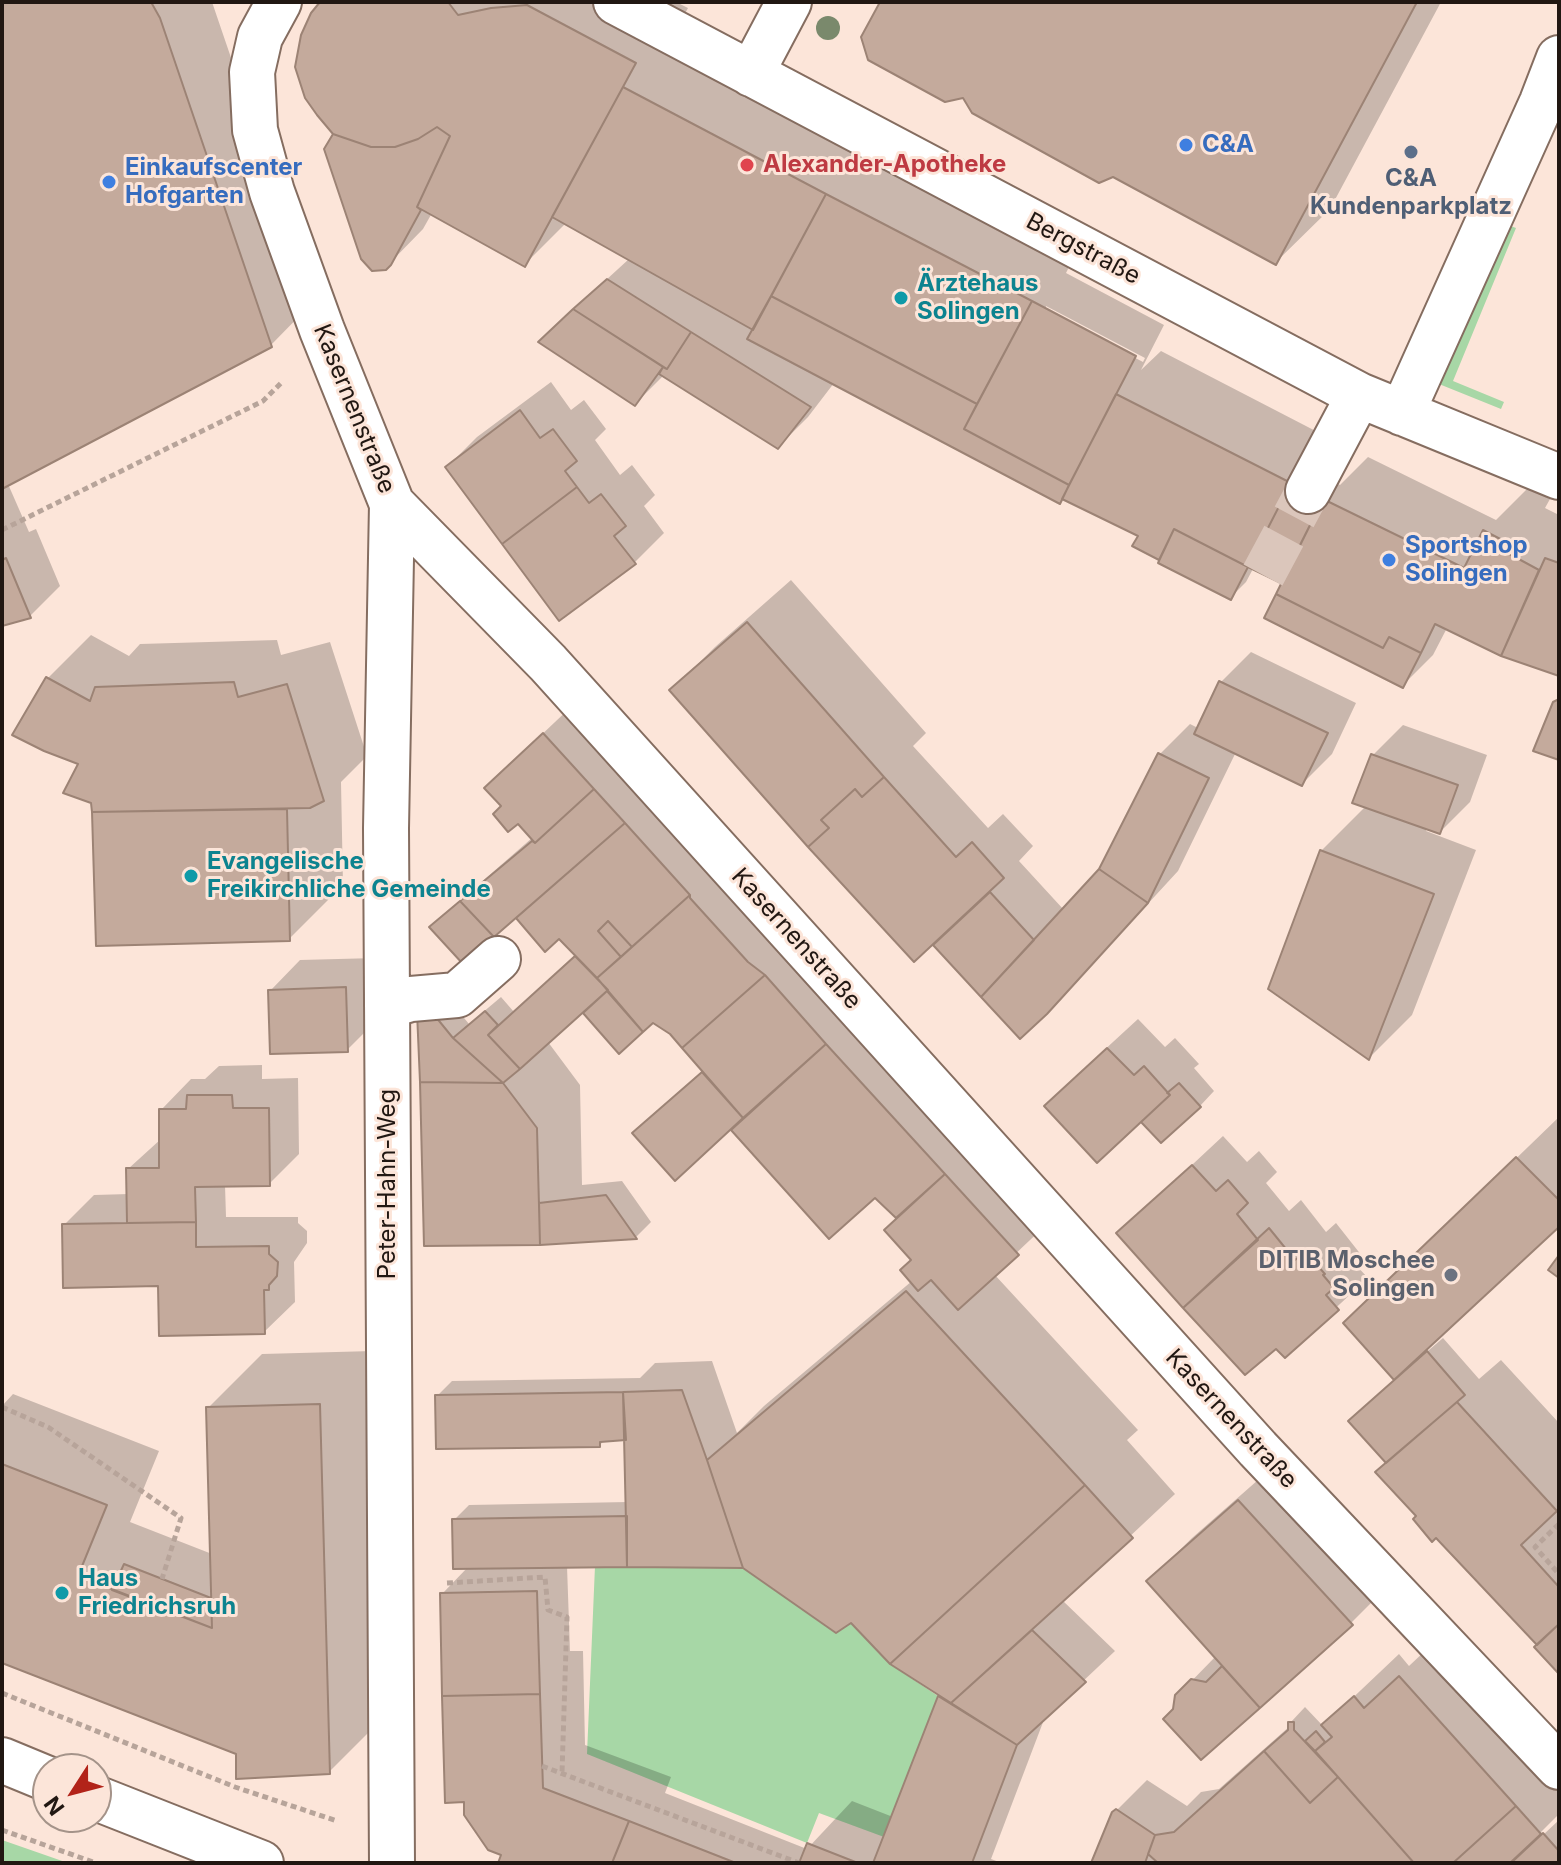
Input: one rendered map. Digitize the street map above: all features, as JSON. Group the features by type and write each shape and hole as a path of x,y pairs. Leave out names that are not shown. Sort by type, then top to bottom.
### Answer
{"street":[{"name":"Kasernenstraße","path":"279,2 260,37 252,72 255,130 272,192 322,330 392,504 548,663 1258,1449 1559,1767"},
{"name":"Bergstraße","path":"616,2 1359,395 1559,477"},
{"path":"751,74 789,2"},
{"path":"1402,413 1559,58"},
{"path":"1308,491 1359,395"},
{"name":"Peter-Hahn-Weg","path":"392,504 386,828 392,1863"},
{"path":"387,1006 411,999 457,995 498,959"},
{"path":"2,1760 32,1772"},
{"path":"112,1804 261,1863"}],"path":[{"path":"2,530 263,401 289,373"},
{"path":"2,1407 48,1427 181,1518 162,1579"},
{"path":"1559,1524 1535,1547 1559,1574"},
{"path":"390,1587 545,1577 548,1610 567,1617 562,1773"},
{"path":"2,1693 235,1787 339,1821"},
{"path":"542,1766 799,1863"},
{"path":"2,1830 96,1863"}],"green space":[{"path":"1505,224 1516,228 1453,381 1504,402 1501,409 1439,384"},
{"path":"595,1566 743,1568 836,1633 851,1623 890,1664 938,1696 884,1837 819,1813 807,1843 587,1754"},
{"path":"2,1840 68,1863 2,1863"}],"building":[{"name":"Einkaufscenter Hofgarten","path":"2,2 151,2 160,18 272,347 2,489"},
{"path":"320,2 448,2 458,15 527,5 636,63 525,267 417,207 450,136 437,127 418,139 395,147 371,147 333,134 317,115 305,98 295,67 301,35"},
{"name":"C&A","path":"880,2 1417,2 1276,265 1113,177 1099,183 972,113 963,98 945,102 868,60 861,37"},
{"path":"623,87 826,194 753,330 552,217"},
{"path":"437,127 450,136 417,207 421,210 391,265 386,270 372,271 361,259 324,149 333,134 371,147 395,147 418,139"},
{"name":"Ärztehaus Solingen","path":"826,194 1032,301 977,404 771,296"},
{"path":"607,279 691,332 667,369 573,309"},
{"path":"771,296 977,404 964,429 1069,485 1060,504 747,339"},
{"path":"1032,301 1136,356 1069,485 964,429"},
{"path":"573,309 663,367 635,406 538,342"},
{"path":"691,332 811,407 778,449 659,374 663,367 667,369"},
{"path":"1116,394 1291,483 1248,567 1174,529 1159,560 1132,546 1138,536 1062,499"},
{"path":"520,410 540,438 553,429 577,461 565,471 577,487 502,544 445,467"},
{"path":"1291,483 1323,499 1281,583 1248,567"},
{"path":"577,487 589,503 601,494 626,526 614,536 636,564 559,621 502,544"},
{"path":"1323,499 1464,568 1483,530 1508,543 1504,551 1539,570 1501,656 1435,624 1421,653 1389,637 1383,648 1276,594"},
{"path":"1174,529 1248,567 1231,600 1158,563"},
{"path":"6,558 31,618 2,626 2,560"},
{"path":"1545,558 1559,563 1559,676 1501,656"},
{"path":"1276,594 1383,648 1389,637 1421,653 1403,688 1264,618"},
{"path":"747,622 884,777 862,797 855,789 821,820 829,828 808,847 669,690"},
{"path":"46,677 90,701 95,687 234,682 238,697 287,684 324,801 310,808 92,812 91,803 63,793 78,764 12,735"},
{"path":"1219,681 1328,733 1302,786 1194,734"},
{"path":"1559,699 1559,760 1533,751 1553,702"},
{"path":"543,733 594,789 535,843 518,824 508,832 493,814 501,806 484,788"},
{"path":"1158,753 1209,778 1148,903 1099,869"},
{"path":"1371,754 1458,785 1440,834 1352,803"},
{"path":"884,777 956,857 972,842 1004,878 914,962 808,847 829,828 821,820 855,789 862,797"},
{"path":"594,789 625,823 494,937 460,901 532,841 535,843"},
{"name":"Evangelische Freikirchliche Gemeinde","path":"287,809 290,941 96,946 92,812"},
{"path":"625,823 690,895 632,947 608,921 598,931 621,957 597,978 559,939 545,952 516,918"},
{"path":"1320,850 1434,894 1369,1060 1268,989"},
{"path":"1099,869 1148,903 1047,1014 1020,1039 981,997"},
{"path":"990,892 1034,940 981,997 933,945"},
{"path":"690,895 748,962 765,975 682,1048 670,1034 653,1023 643,1032 597,978"},
{"path":"460,901 494,937 463,964 429,927"},
{"path":"608,921 632,947 621,957 598,931"},
{"path":"575,956 608,990 520,1069 488,1035"},
{"path":"765,975 826,1044 743,1118 682,1048"},
{"path":"346,987 348,1052 270,1054 268,990"},
{"path":"607,991 643,1032 619,1054 583,1013"},
{"path":"431,1011 453,1038 503,1083 420,1082 417,1012"},
{"path":"485,1011 498,1025 488,1035 520,1069 503,1083 453,1038"},
{"path":"826,1044 945,1174 896,1218 875,1198 829,1239 731,1130"},
{"path":"1107,1048 1134,1075 1144,1066 1170,1095 1097,1163 1044,1106"},
{"path":"702,1072 743,1118 675,1181 632,1133"},
{"path":"420,1082 503,1083 537,1128 540,1245 424,1246"},
{"path":"1179,1083 1201,1107 1161,1143 1141,1122"},
{"path":"187,1095 232,1095 233,1108 269,1108 270,1186 195,1187 196,1222 127,1223 126,1168 159,1168 159,1109 186,1109"},
{"name":"DITIB Moschee Solingen","path":"1516,1157 1559,1200 1559,1227 1394,1380 1343,1323"},
{"path":"1192,1165 1216,1191 1228,1180 1248,1203 1237,1214 1258,1240 1183,1308 1116,1233"},
{"path":"945,1174 1019,1255 958,1310 931,1280 918,1291 900,1270 911,1260 884,1230"},
{"path":"606,1195 637,1239 540,1245 539,1203"},
{"path":"196,1222 196,1247 269,1246 269,1254 278,1262 277,1276 269,1285 269,1290 264,1290 265,1334 159,1336 158,1286 63,1288 62,1224"},
{"path":"1269,1228 1295,1260 1305,1252 1325,1274 1334,1288 1326,1295 1339,1310 1285,1358 1276,1349 1245,1375 1183,1308"},
{"path":"1559,1255 1559,1278 1548,1270"},
{"path":"906,1291 1085,1485 890,1664 851,1623 836,1633 743,1568 707,1460"},
{"path":"1427,1351 1465,1395 1386,1463 1348,1421"},
{"path":"682,1390 743,1568 627,1567 623,1392"},
{"path":"623,1392 626,1440 600,1442 600,1447 436,1449 435,1395"},
{"path":"1457,1402 1557,1511 1521,1545 1559,1587 1559,1624 1537,1645 1436,1538 1432,1542 1413,1519 1416,1516 1375,1472"},
{"name":"Haus Friedrichsruh","path":"320,1404 330,1774 236,1779 236,1754 2,1663 2,1464 107,1505 78,1576 212,1628 206,1407"},
{"path":"1085,1485 1133,1538 951,1703 890,1664"},
{"path":"1238,1500 1353,1625 1260,1708 1146,1581"},
{"path":"627,1516 627,1567 453,1569 452,1519"},
{"path":"124,1564 211,1598 212,1628 112,1590"},
{"path":"537,1591 540,1694 442,1696 440,1593"},
{"path":"1559,1624 1559,1674 1534,1647"},
{"path":"1032,1630 1086,1682 1017,1745 951,1703"},
{"path":"1222,1666 1260,1708 1201,1760 1163,1719 1173,1709 1175,1695 1191,1679 1206,1682"},
{"path":"1399,1676 1516,1806 1453,1863 1414,1863 1315,1751 1332,1737 1321,1725 1354,1696 1364,1708"},
{"path":"540,1694 543,1788 629,1821 612,1863 498,1863 501,1855 488,1850 464,1815 464,1802 445,1803 442,1696"},
{"path":"938,1696 1017,1745 972,1863 873,1863"},
{"path":"1288,1722 1294,1722 1294,1730 1338,1777 1310,1803 1264,1751 1288,1730"},
{"path":"1316,1731 1325,1742 1315,1751 1305,1741"},
{"path":"1264,1751 1310,1803 1338,1777 1414,1863 1158,1863 1148,1854 1155,1835 1174,1832"},
{"path":"1516,1806 1541,1834 1510,1863 1453,1863"},
{"path":"1116,1809 1155,1835 1145,1863 1091,1863"},
{"path":"629,1821 736,1863 612,1863"},
{"path":"1543,1833 1559,1851 1559,1863 1511,1863"},
{"path":"807,1843 858,1863 799,1863"}],"tunnel":[{"path":"1263,575 1308,491"}],"place":[{"name":"C&A","path":"1186,145"},
{"name":"C&A Kundenparkplatz","path":"1411,152"},
{"name":"Alexander-Apotheke","path":"747,165"},
{"name":"Einkaufscenter Hofgarten","path":"109,182"},
{"name":"Ärztehaus Solingen","path":"901,298"},
{"name":"Sportshop Solingen","path":"1389,560"},
{"name":"Evangelische Freikirchliche Gemeinde","path":"191,876"},
{"name":"DITIB Moschee Solingen","path":"1451,1275"},
{"name":"Haus Friedrichsruh","path":"62,1593"}]}
